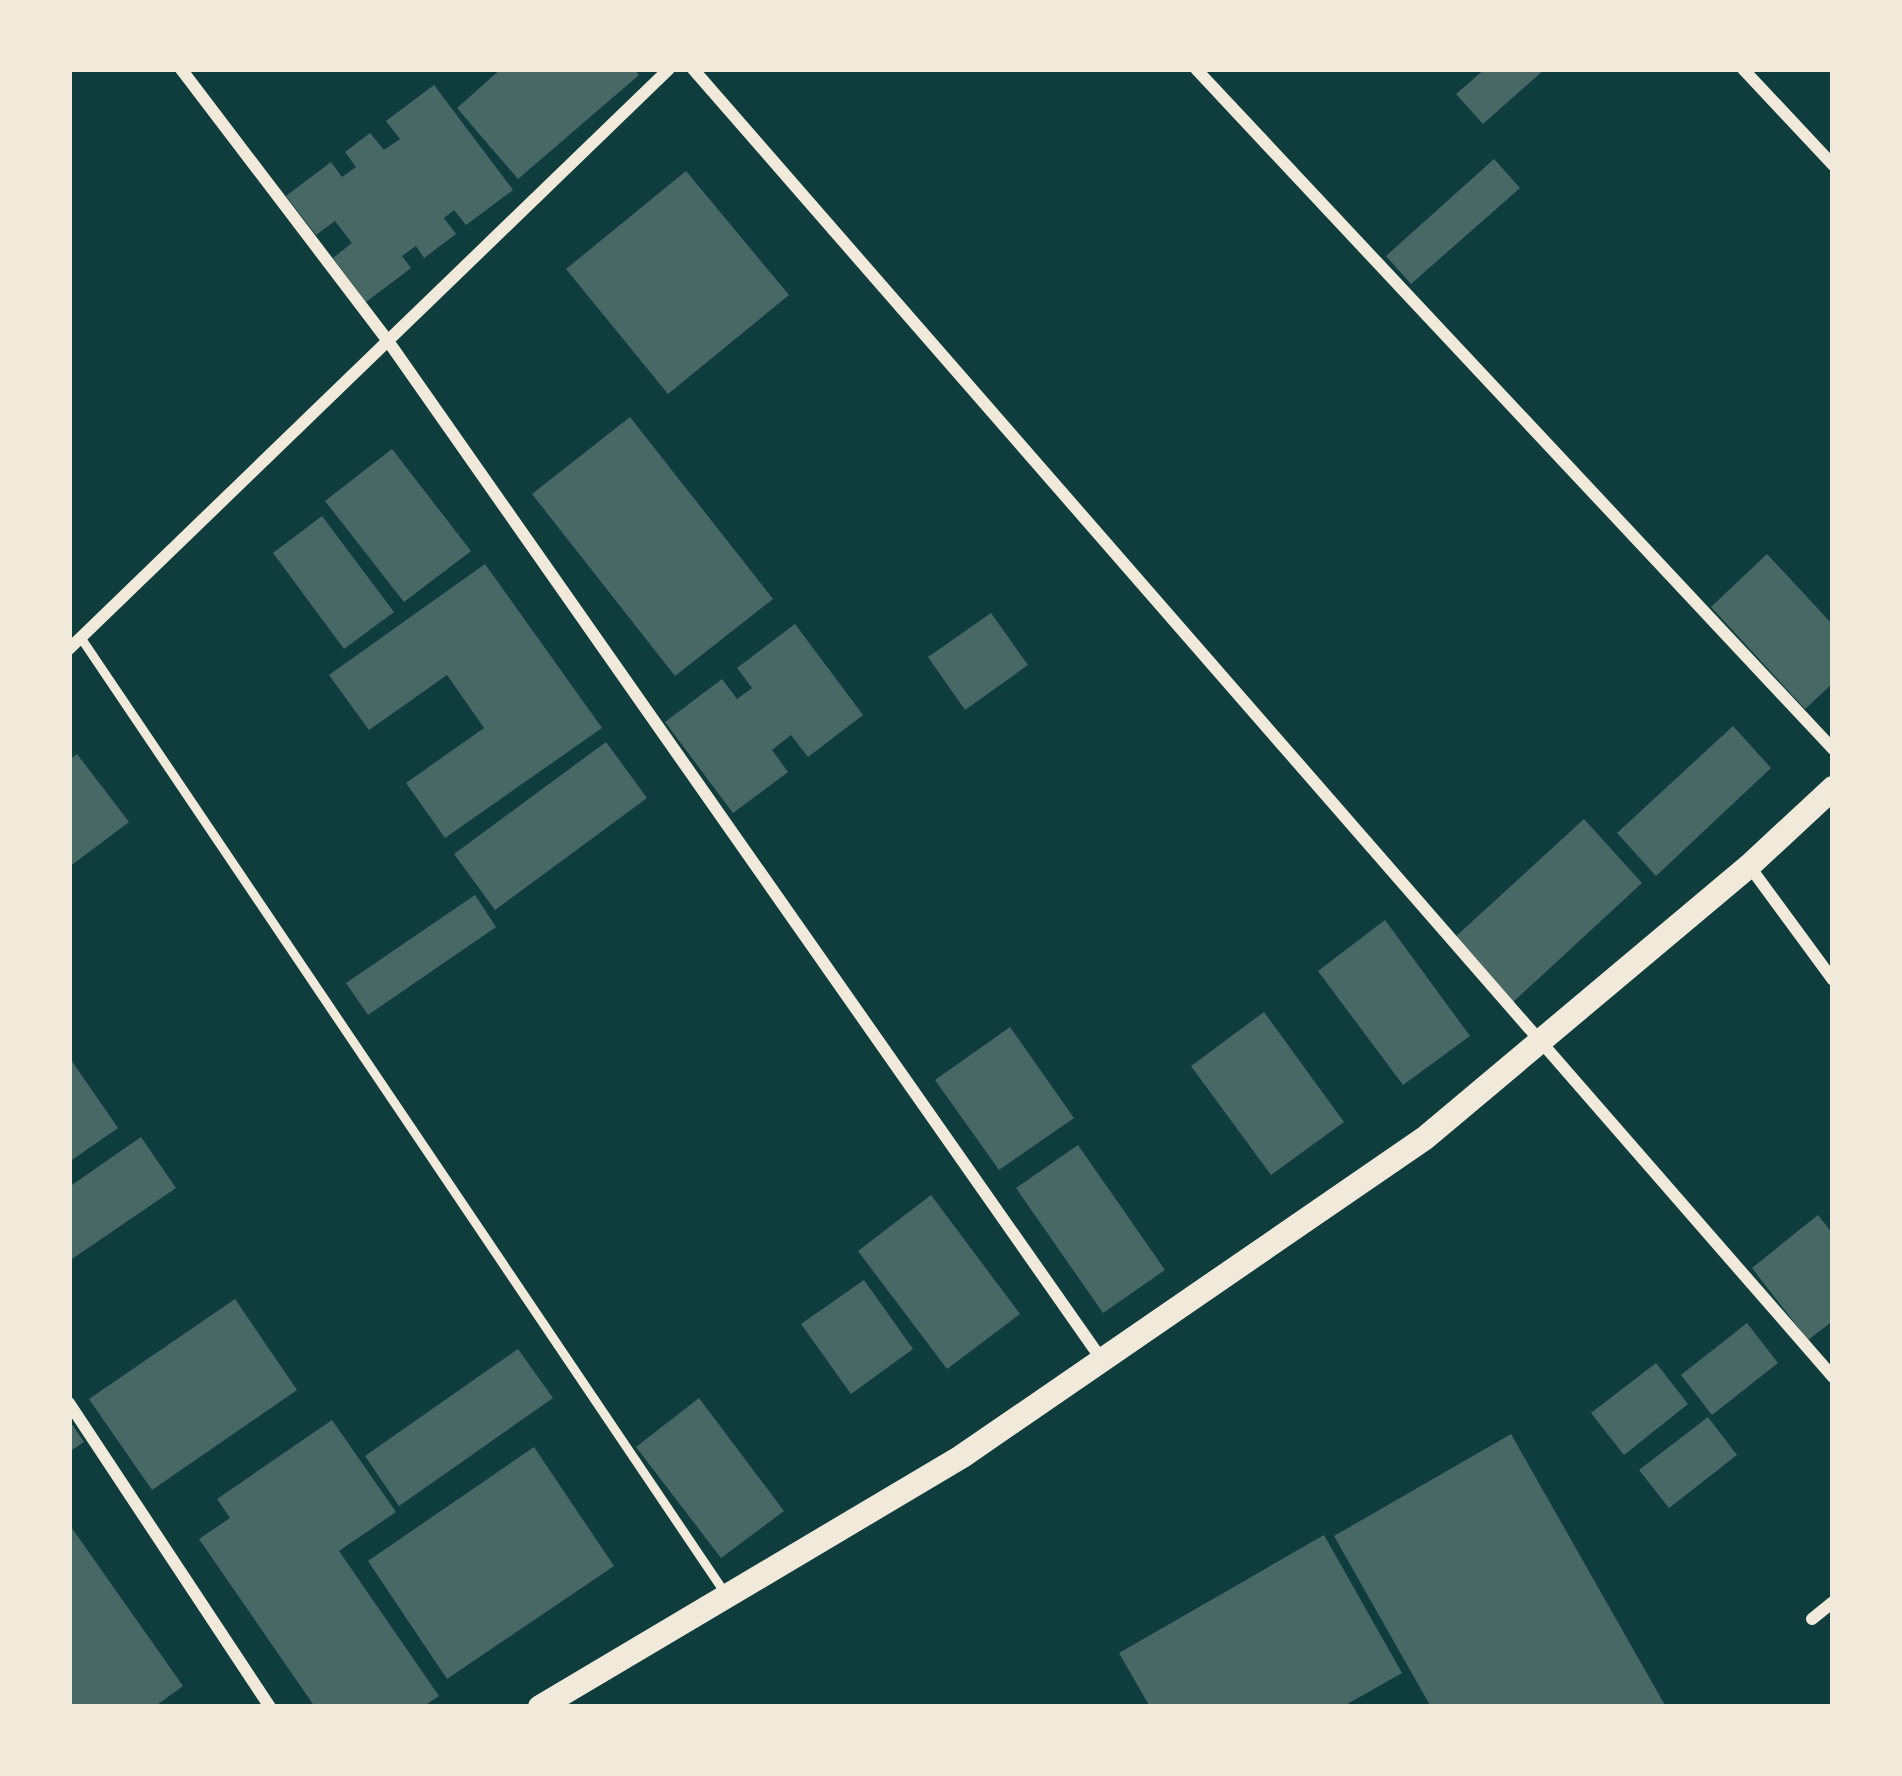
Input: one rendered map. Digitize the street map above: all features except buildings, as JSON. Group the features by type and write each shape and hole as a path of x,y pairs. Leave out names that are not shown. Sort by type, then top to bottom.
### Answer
{"main road":[{"path":"540,1707 961,1457 1425,1138 1749,866 1833,788"}],"street":[{"path":"181,69 388,340 1102,1360"},
{"path":"69,649 669,69"},
{"path":"693,69 1833,1377"},
{"path":"1196,69 1833,749"},
{"path":"1744,69 1833,165"},
{"path":"69,622 80,638"},
{"path":"1749,866 1833,980"},
{"path":"69,1403 270,1707"},
{"path":"1813,1618 1833,1602"}],"lane":[{"path":"80,638 726,1595"}]}
